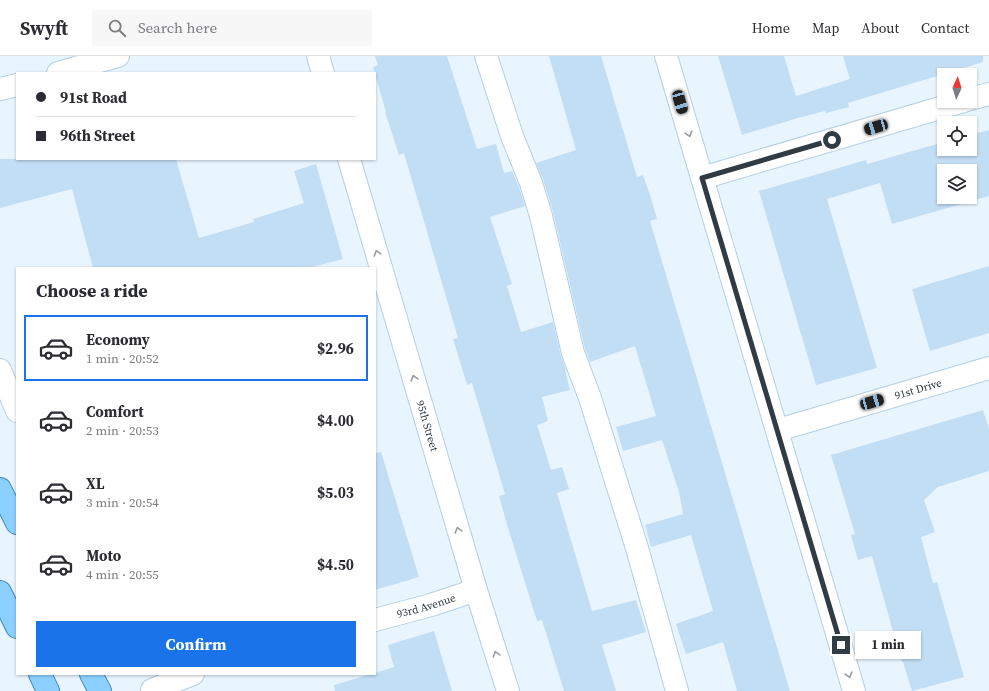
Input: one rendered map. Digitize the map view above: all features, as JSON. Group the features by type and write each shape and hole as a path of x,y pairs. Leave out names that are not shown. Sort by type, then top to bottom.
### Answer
{"main road":[{"path":"0,489 16,521"},
{"path":"0,592 16,625"},
{"path":"40,675 48,691"},
{"path":"92,675 100,691"}],"street":[{"path":"62,72 118,56"},
{"path":"318,56 323,72"},
{"path":"486,56 512,136 531,183 539,209 573,353 590,398 637,548 677,691"},
{"path":"666,56 778,430 854,691"},
{"path":"0,89 16,85"},
{"path":"977,97 989,94"},
{"path":"702,178 940,108"},
{"name":"95th Street","path":"348,160 375,267"},
{"name":"95th Street","path":"376,271 382,295 508,691"},
{"name":"91st Drive","path":"778,430 989,368"},
{"path":"0,370 15,402"},
{"name":"93rd Avenue","path":"376,620 431,605 476,590"},
{"path":"150,685 189,675"}],"building":[{"path":"375,56 447,56 477,149 496,144 504,173 512,171 519,187 525,206 490,217 512,284 507,286 521,332 553,322 570,390 542,397 548,421 537,425 551,470 562,467 569,489 557,493 592,611 636,600 646,632 602,645 616,691 564,691 542,620 537,621 499,496 505,494 472,383 467,385 453,339 458,338 404,153 399,155 385,112 376,72 374,72 373,67 378,65"},
{"path":"549,56 601,56 637,177 643,175 650,195 657,219 650,221 790,691 737,691 723,642 686,654 676,624 713,611 691,535 651,547 645,525 683,514 679,492 662,440 623,451 616,427 656,416 635,346 590,362 585,349 553,212 543,179 536,163 576,150"},
{"path":"718,56 784,56 796,96 850,79 843,56 983,56 983,62 963,68 937,68 937,76 848,103 849,107 798,118 742,135"},
{"path":"989,130 989,196 977,199 977,164 937,164 937,204 961,204 892,224 880,183 827,199 877,368 816,385 759,191 866,160 867,164 937,144 937,156 977,156 977,133"},
{"path":"0,159 176,160 199,238 254,222 253,219 304,203 294,171 316,164 343,259 313,267 93,267 72,189 0,208"},
{"path":"989,266 989,333 930,351 912,289"},
{"path":"983,410 989,429 989,471 938,487 924,500 935,532 921,537 933,583 937,582 964,677 912,691 897,646 872,556 858,560 851,535 855,534 831,455"},
{"path":"381,452 419,577 376,590 376,453"},
{"path":"434,631 452,691 335,691 334,685 368,675 376,675 376,673 394,667 388,645"}],"route":[{"path":"832,140 702,178 841,645"}]}
